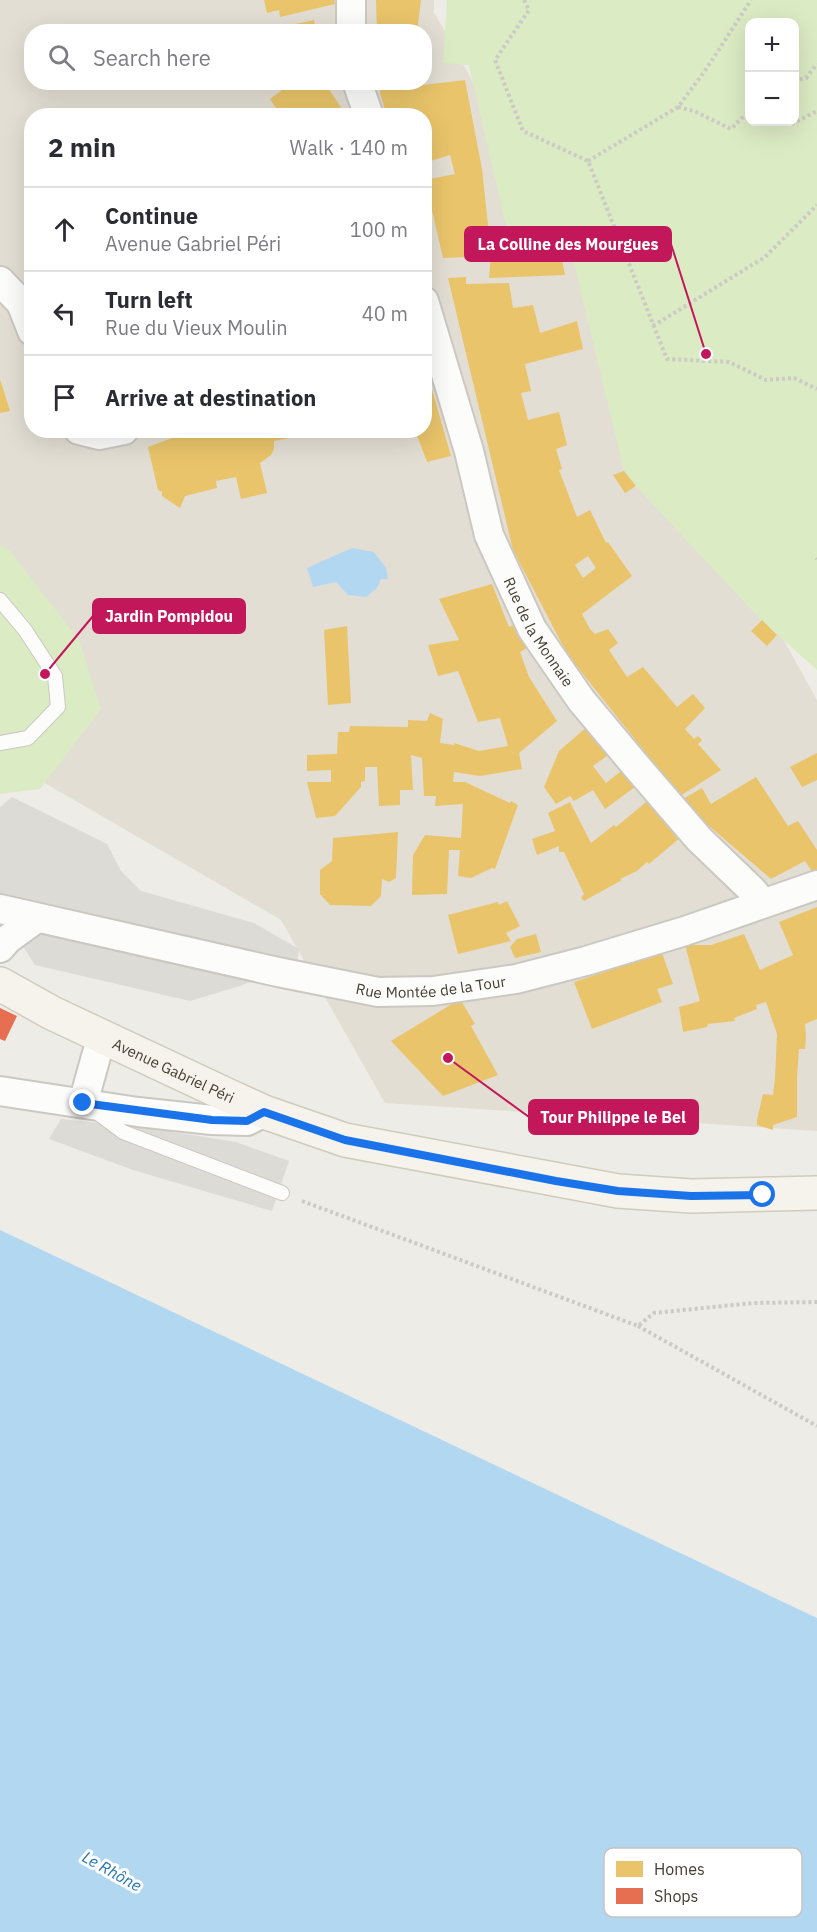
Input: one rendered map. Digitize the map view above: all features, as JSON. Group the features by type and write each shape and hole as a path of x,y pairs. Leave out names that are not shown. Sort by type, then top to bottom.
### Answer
{"main road":[{"name":"Avenue Gabriel Péri","path":"0,984 52,1013 264,1112 345,1140 618,1191 691,1196 817,1193"}],"street":[{"path":"351,0 351,24"},
{"path":"360,90 366,108"},
{"path":"0,281 21,303 24,311"},
{"name":"Rue de la Monnaie","path":"432,334 469,451 489,535 532,629 581,700 637,767 699,839 763,903"},
{"name":"Rue Montée de la Tour","path":"0,909 378,992 434,991 516,979 630,948 817,885"},
{"path":"0,948 8,939 37,918"},
{"path":"83,1103 97,1053 104,1037"},
{"path":"0,1090 212,1120 247,1121 264,1112"}],"lane":[{"path":"0,600 25,630 55,676 58,706 28,738 0,743"},
{"path":"83,1103 123,1132 282,1193"}],"path":[{"path":"524,0 529,10 495,60 503,81 523,131 588,161 667,359 729,362 766,380 794,378 817,389"},
{"path":"588,161 678,107 707,68 751,0"},
{"path":"799,80 806,78 817,64"},
{"path":"678,107 694,111 731,129 745,115"},
{"path":"799,120 817,111"},
{"path":"653,326 765,257 817,205"},
{"path":"282,1193 638,1326 817,1426"},
{"path":"638,1326 654,1312 753,1303 817,1302"}],"shaded area":[{"path":"0,0 434,0 434,12 817,700 817,1131 385,1103 281,920 0,757"},
{"path":"12,797 107,844 121,871 141,891 254,923 299,949 297,963 240,986 190,1001 35,965 0,911 0,807"},
{"path":"61,1119 154,1129 236,1142 289,1161 272,1211 133,1170 49,1139"}],"green space":[{"path":"447,0 817,0 817,670 761,620 624,471 568,238 506,226 469,65 443,63"},
{"path":"0,545 10,551 79,640 101,709 40,789 0,794"}],"water":[{"path":"352,548 374,552 386,568 388,579 381,579 377,588 366,597 348,595 336,582 313,587 307,568"},
{"name":"Le Rhône","path":"0,1230 817,1618 817,1932 0,1932"}],"building: Homes":[{"path":"264,0 334,0 335,4 280,17 279,10 267,13"},
{"path":"376,0 421,0 418,24 377,24"},
{"path":"314,20 315,24 296,24"},
{"path":"465,80 482,169 490,243 468,240 468,257 443,258 432,210 432,179 455,174 450,155 432,161 432,108 385,108 380,93 380,90 432,90 432,84"},
{"path":"282,90 329,90 342,108 276,108 270,99"},
{"path":"492,243 560,250 565,275 489,278"},
{"path":"466,277 466,284 509,283 513,308 533,305 540,333 577,321 583,349 525,364 531,391 521,393 528,420 559,412 567,445 556,449 562,469 559,470 577,517 590,510 606,543 608,542 632,576 582,614 590,629 595,634 608,629 618,643 609,650 627,677 643,667 677,707 693,694 705,708 685,729 694,739 698,736 702,740 698,744 721,770 680,796 575,664 562,644 513,550 448,278","holes":["588,556 596,568 583,578 575,565"]},
{"path":"432,363 436,377 432,378"},
{"path":"0,379 10,411 0,413"},
{"path":"432,390 451,456 427,462 418,438 432,438"},
{"path":"172,438 290,438 274,441 271,455 260,463 267,493 241,499 236,477 216,481 217,488 185,496 180,508 162,496 162,492 158,490 148,447"},
{"path":"624,471 636,486 625,493 613,475"},
{"path":"492,584 509,627 516,624 528,647 520,652 529,677 557,721 519,753 522,769 480,776 454,772 453,782 465,782 518,805 495,869 492,868 471,878 458,876 460,850 449,850 447,894 412,895 413,855 425,835 461,838 463,804 435,806 436,796 424,796 422,758 411,755 413,790 400,790 400,805 379,806 377,767 365,767 365,781 361,782 361,787 335,816 316,818 307,782 331,782 331,770 307,771 307,755 337,754 338,732 349,732 350,726 408,727 408,720 427,721 430,713 443,719 440,743 454,745 454,743 479,751 508,746 500,718 478,722 458,671 438,676 428,645 459,640 439,599"},
{"path":"762,620 777,635 767,646 751,631"},
{"path":"347,626 351,703 328,705 324,630"},
{"path":"588,726 611,753 593,766 606,783 625,768 639,784 605,809 593,790 574,801 570,796 556,804 544,787 559,751"},
{"path":"817,753 817,780 802,787 790,767"},
{"path":"756,777 788,826 798,821 817,850 817,876 805,861 771,879 695,814 683,799 702,788 711,804"},
{"path":"651,798 681,837 649,864 647,862 637,871 584,901 581,898 584,894 564,852 559,852 559,846 537,855 532,839 555,831 548,813 570,802 591,843 614,825 616,827"},
{"path":"398,832 396,878 389,882 382,879 381,896 371,906 330,905 320,894 320,870 332,861 333,838"},
{"path":"507,901 520,926 506,933 511,941 458,954 448,915 498,902 499,905"},
{"path":"817,907 817,1019 805,1024 805,1049 799,1049 797,1117 773,1125 773,1130 757,1125 763,1094 773,1095 775,1078 777,1034 766,1002 756,1005 757,1009 734,1018 735,1021 708,1024 707,1027 683,1032 679,1007 700,1001 685,945 711,945 744,934 760,970 793,955 779,922"},
{"path":"536,934 541,952 515,958 510,947 517,939"},
{"path":"662,953 673,984 657,989 662,1002 592,1029 574,982"},
{"path":"460,999 475,1024 471,1026 498,1075 443,1096 391,1041"}],"building: Shops":[{"path":"0,1008 17,1016 5,1041 0,1039"}],"place":[{"name":"La Colline des Mourgues","path":"706,354"},
{"name":"Jardin Pompidou","path":"45,674"},
{"name":"Tour Philippe le Bel","path":"448,1058"}],"route":[{"path":"83,1103 212,1120 247,1121 264,1112 345,1140 618,1191 691,1196 763,1195"}]}
